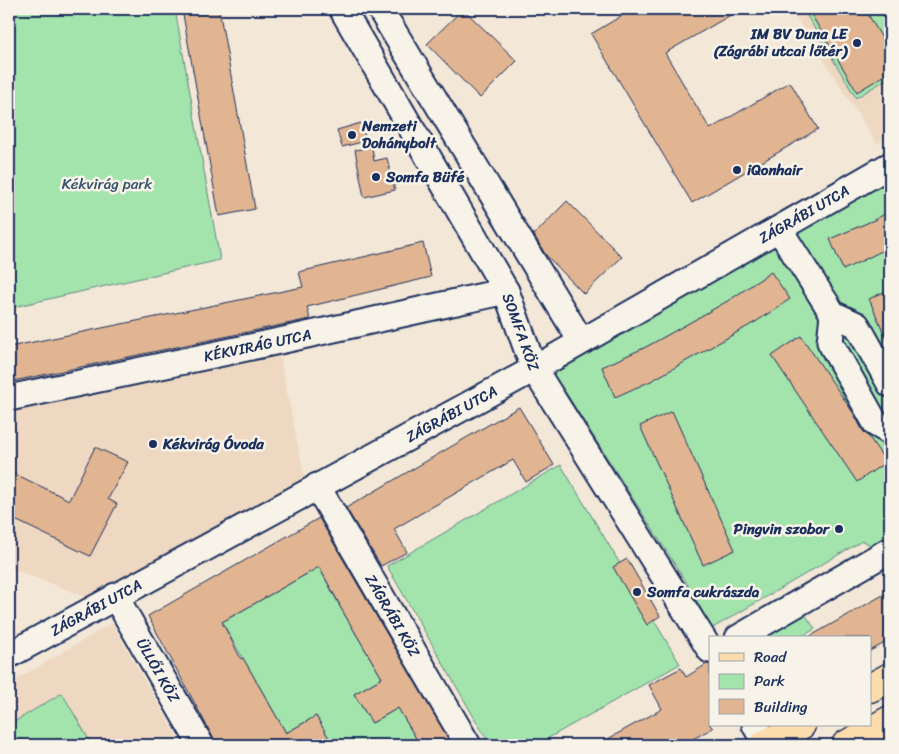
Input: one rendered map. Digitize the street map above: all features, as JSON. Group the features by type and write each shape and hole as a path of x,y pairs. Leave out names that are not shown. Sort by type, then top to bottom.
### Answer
{"main road":[{"path":"872,687 890,677"},
{"path":"846,745 890,720"},
{"path":"762,738 798,726"}],"street":[{"name":"SOMFA KÖZ","path":"342,9 506,291 534,369 709,648"},
{"path":"380,9 582,341"},
{"name":"ZÁGRÁBI UTCA","path":"9,655 534,369 890,165"},
{"path":"779,228 834,314 857,325 890,384"},
{"name":"KÉKVIRÁG UTCA","path":"9,398 506,291"},
{"path":"834,314 830,342 876,424 890,432"},
{"name":"ZÁGRÁBI KÖZ","path":"317,486 468,745"},
{"path":"741,636 890,550"},
{"name":"ÜLLŐI KÖZ","path":"116,596 201,745"}],"shaded area":[{"name":"IM BV Duna LE (Zágrábi utcai lőtér)","path":"791,9 890,9 890,136 877,144"},
{"name":"Kékvirág Óvoda","path":"278,348 306,485 97,601 9,568 9,404"},
{"path":"112,623 182,745 9,745 9,684"}],"green space":[{"name":"Kékvirág park","path":"9,9 175,9 220,260 9,308"},
{"name":"IM BV Duna LE (Zágrábi utcai lőtér)","path":"803,9 890,9 890,77 856,98"},
{"path":"890,178 890,538 875,547 862,541 711,629 693,593 566,393 548,368 740,261 812,224"},
{"path":"561,465 680,664 536,745 490,745 387,566"},
{"path":"319,567 382,678 354,694 372,723 398,708 420,745 333,745 316,716 286,733 222,622"},
{"path":"803,611 815,629 803,636 761,636"},
{"path":"62,693 92,745 16,745 9,734 9,725"}],"building":[{"path":"182,9 219,9 255,209 219,216"},
{"path":"463,9 517,61 480,98 427,44"},
{"path":"633,9 741,9 665,53 710,129 790,82 818,129 692,203 591,34"},
{"name":"IM BV Duna LE (Zágrábi utcai lőtér)","path":"808,9 865,9 890,52 890,72 857,92"},
{"name":"Nemzeti Dohánybolt","path":"361,123 366,141 342,147 337,130"},
{"name":"Somfa Büfé","path":"372,147 374,161 387,158 395,190 364,197 355,150"},
{"path":"567,201 622,257 584,294 545,254 534,235"},
{"path":"890,211 890,247 843,270 830,239"},
{"path":"423,243 431,277 307,307 310,319 9,382 9,347 303,287 299,272"},
{"path":"771,272 790,299 757,321 651,381 615,397 602,367 646,347 689,323 731,299"},
{"path":"890,289 890,347 869,299"},
{"path":"801,336 854,414 863,431 886,462 857,482 772,356"},
{"path":"519,407 554,465 526,482 513,460 394,529 407,552 381,566 346,508"},
{"path":"672,411 735,550 703,565 640,426"},
{"path":"95,447 128,462 108,499 117,504 90,556 9,517 9,471 69,500"},
{"path":"319,518 452,745 420,745 398,708 372,723 354,694 382,678 319,567 222,622 241,659 243,658 286,733 316,716 333,745 217,745 148,616"},
{"name":"Somfa cukrászda","path":"627,559 660,616 647,625 613,567"},
{"path":"890,591 890,640 872,650 872,636 811,636"},
{"path":"709,664 709,726 713,728 682,745 597,745 662,709 649,685 681,668 686,677"}],"place":[{"name":"IM BV Duna LE (Zágrábi utcai lőtér)","path":"857,43"},
{"name":"Nemzeti Dohánybolt","path":"352,135"},
{"name":"iQonhair","path":"737,170"},
{"name":"Somfa Büfé","path":"376,177"},
{"name":"Kékvirág Óvoda","path":"153,444"},
{"name":"Pingvin szobor","path":"839,529"},
{"name":"Somfa cukrászda","path":"637,592"}]}
